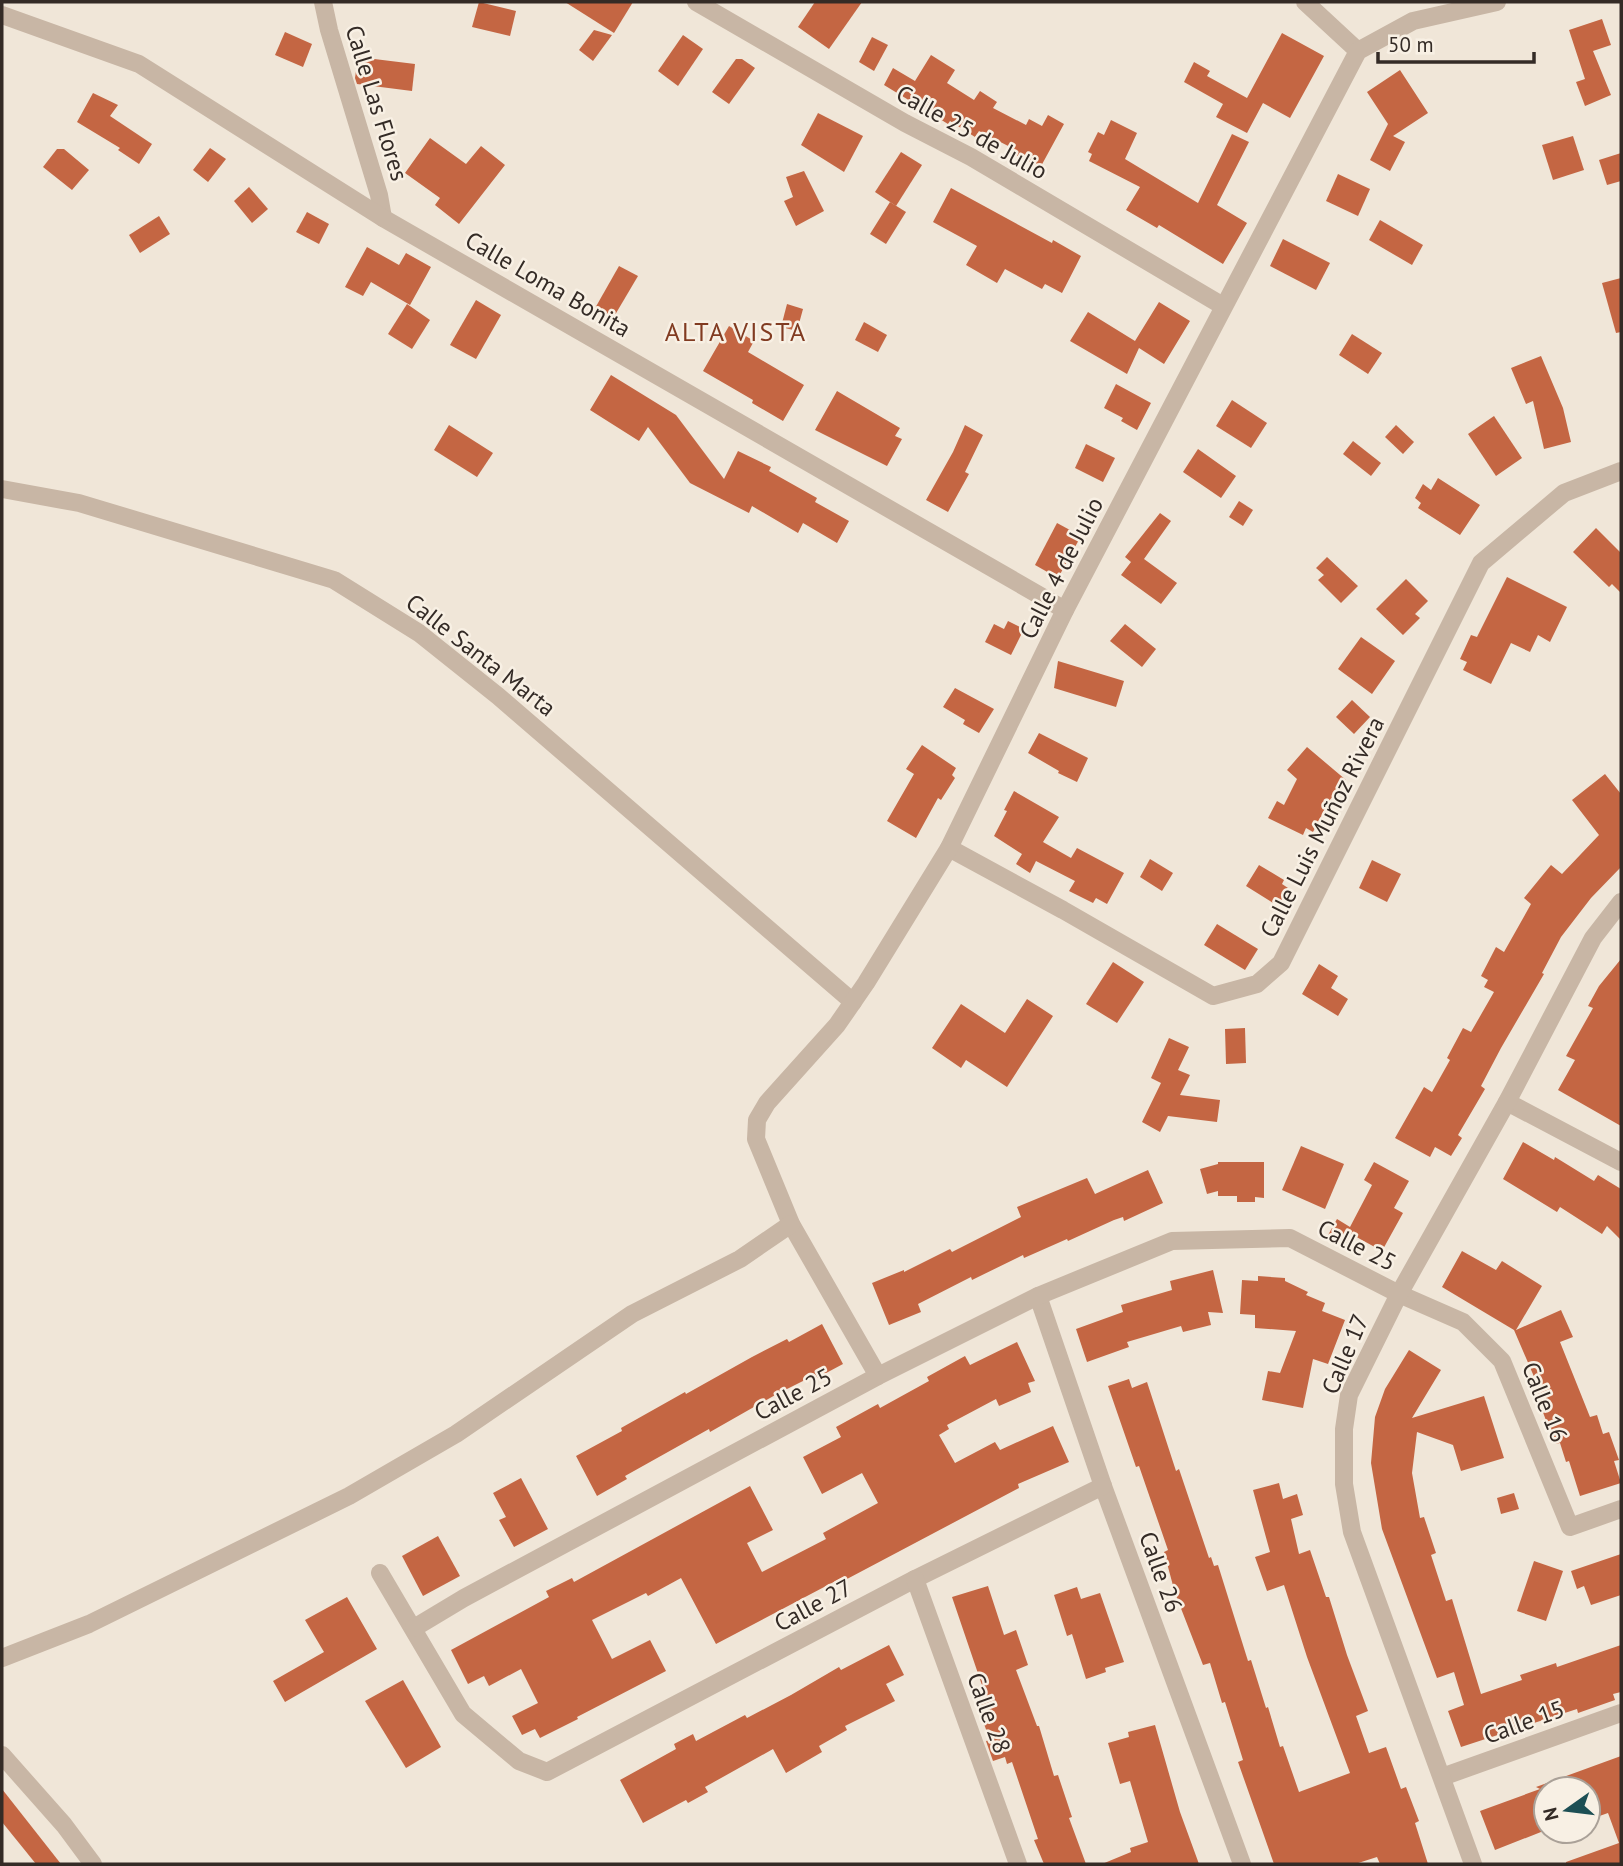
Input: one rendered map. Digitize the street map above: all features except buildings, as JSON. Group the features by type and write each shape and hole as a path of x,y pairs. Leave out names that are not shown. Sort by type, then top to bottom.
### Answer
{"street":[{"name":"Calle Las Flores","path":"323,2 379,195 383,218"},
{"name":"Calle 25 de Julio","path":"696,2 905,123 971,158 1223,306"},
{"path":"1304,2 1358,51 1413,21 1497,2"},
{"name":"Calle Loma Bonita","path":"2,15 139,64 383,218 1065,610"},
{"name":"Calle 4 de Julio","path":"791,1224 756,1139 757,1120 767,1103 837,1025 949,848 1065,610 1358,51"},
{"name":"Calle Luis Muñoz Rivera","path":"949,848 1213,996 1256,984 1281,964 1481,563 1564,493 1621,471"},
{"name":"Calle Santa Marta","path":"2,489 79,503 334,580 419,634 498,695 853,1002"},
{"name":"Calle 17","path":"1473,1864 1352,1532 1344,1484 1344,1429 1349,1395 1399,1294 1507,1102 1592,938 1621,902"},
{"path":"1507,1102 1621,1162"},
{"path":"2,1658 70,1632 349,1496 456,1434 632,1314 740,1258 791,1224 878,1376"},
{"name":"Calle 25","path":"414,1628 464,1598 878,1376 1038,1296 1172,1241 1290,1238 1399,1294"},
{"name":"Calle 16","path":"1399,1294 1463,1322 1502,1361 1570,1527 1621,1509"},
{"name":"Calle 26","path":"1038,1296 1103,1486 1242,1864"},
{"name":"Calle 27","path":"414,1628 463,1714 519,1761 548,1772 915,1579 1103,1486"},
{"path":"380,1573 414,1628"},
{"name":"Calle 28","path":"915,1579 1018,1864"},
{"name":"Calle 15","path":"1442,1777 1621,1713"},
{"path":"5,1766 64,1825 93,1864"}],"district":[{"name":"ALTA VISTA","path":"736,331"}]}
